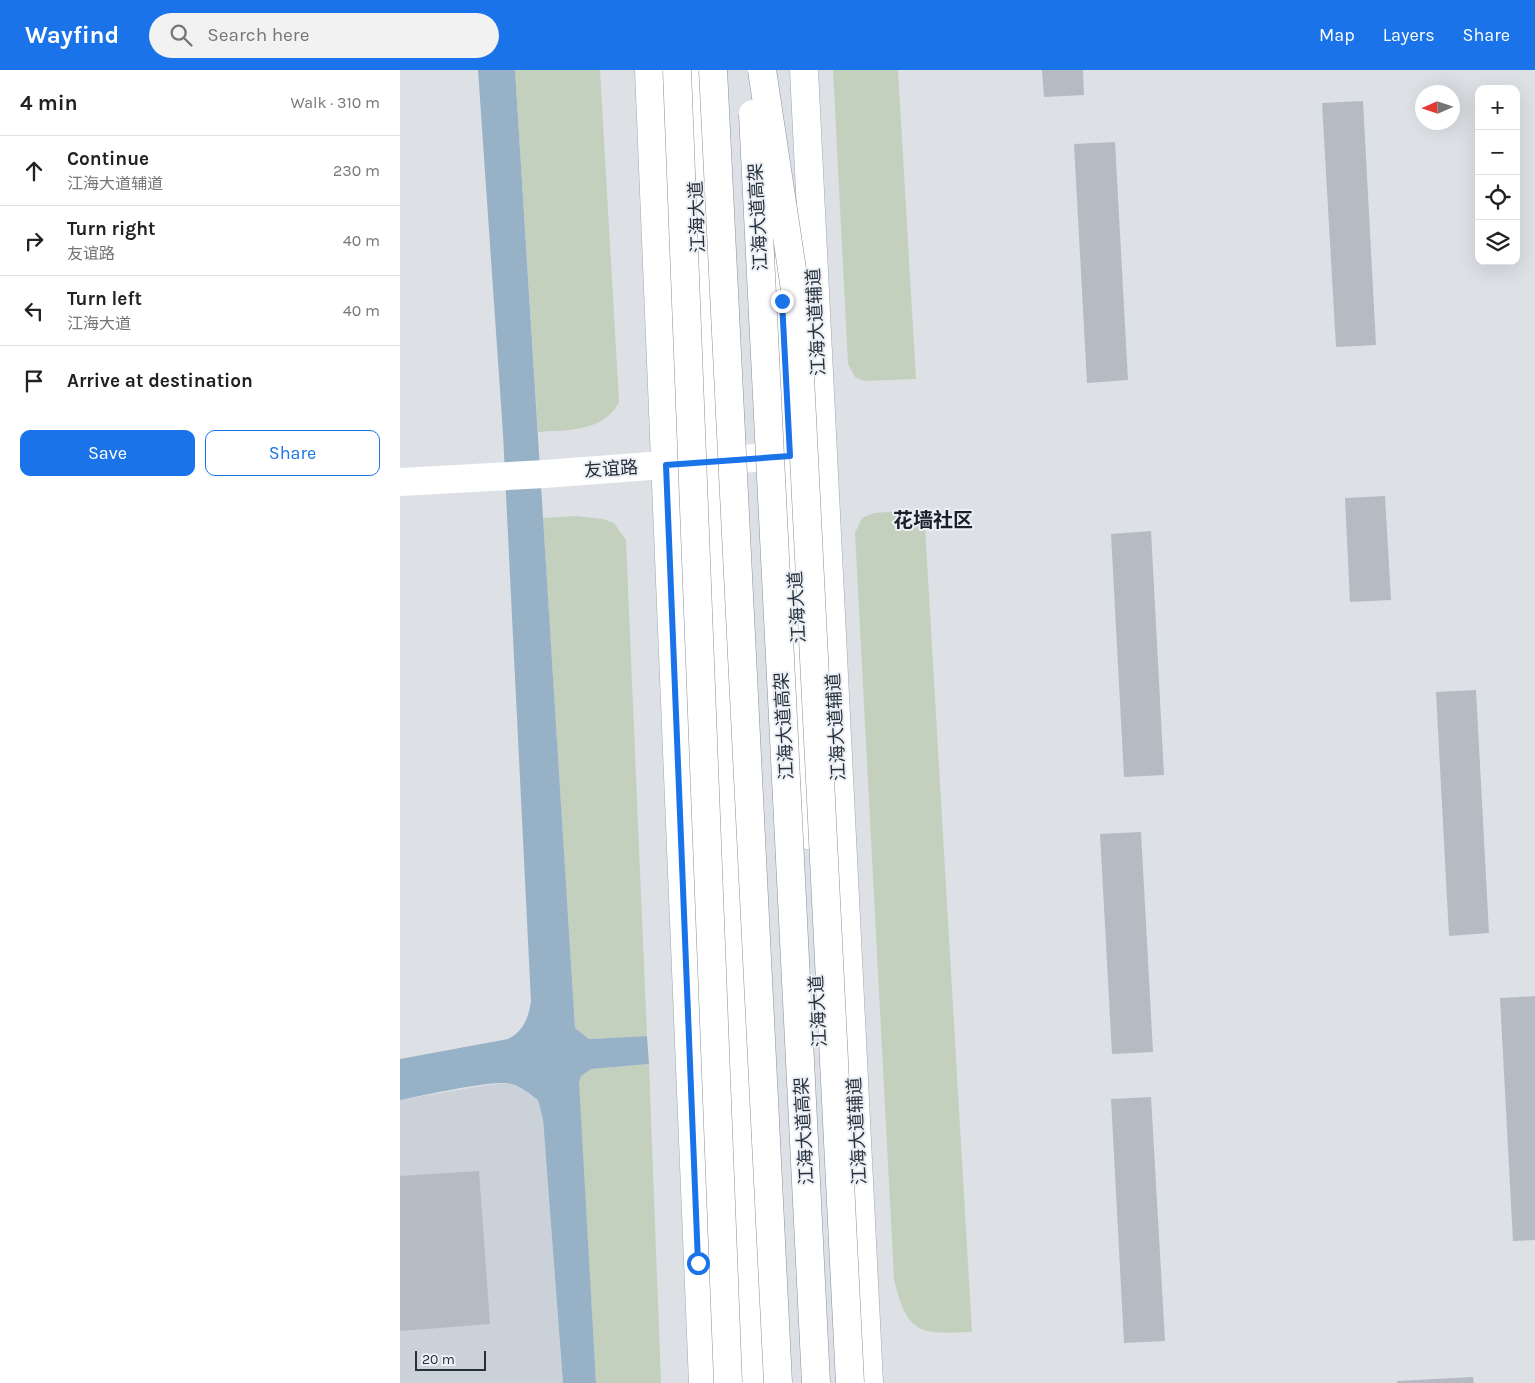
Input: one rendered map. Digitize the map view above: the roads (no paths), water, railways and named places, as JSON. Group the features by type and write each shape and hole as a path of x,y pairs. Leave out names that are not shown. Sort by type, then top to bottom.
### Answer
{"main road":[{"path":"649,70 703,1383"},
{"path":"677,70 728,1383"},
{"name":"江海大道","path":"691,70 751,1383"},
{"path":"713,70 778,1383"},
{"name":"江海大道高架","path":"750,70 816,1383"},
{"path":"762,70 796,296 850,1383"},
{"name":"江海大道","path":"772,70 837,1383"},
{"name":"江海大道辅道","path":"804,70 870,1383"},
{"name":"友谊路","path":"400,482 545,474 823,454"}],"water":[{"path":"478,70 515,70 575,1028 589,1039 647,1036 649,1064 591,1069 581,1076 579,1083 596,1383 563,1383 543,1119 538,1100 519,1087 503,1083 474,1086 400,1100 400,1059 508,1039 522,1028 531,1002 503,434"}],"district":[{"name":"花墙社区","path":"933,520"}]}
